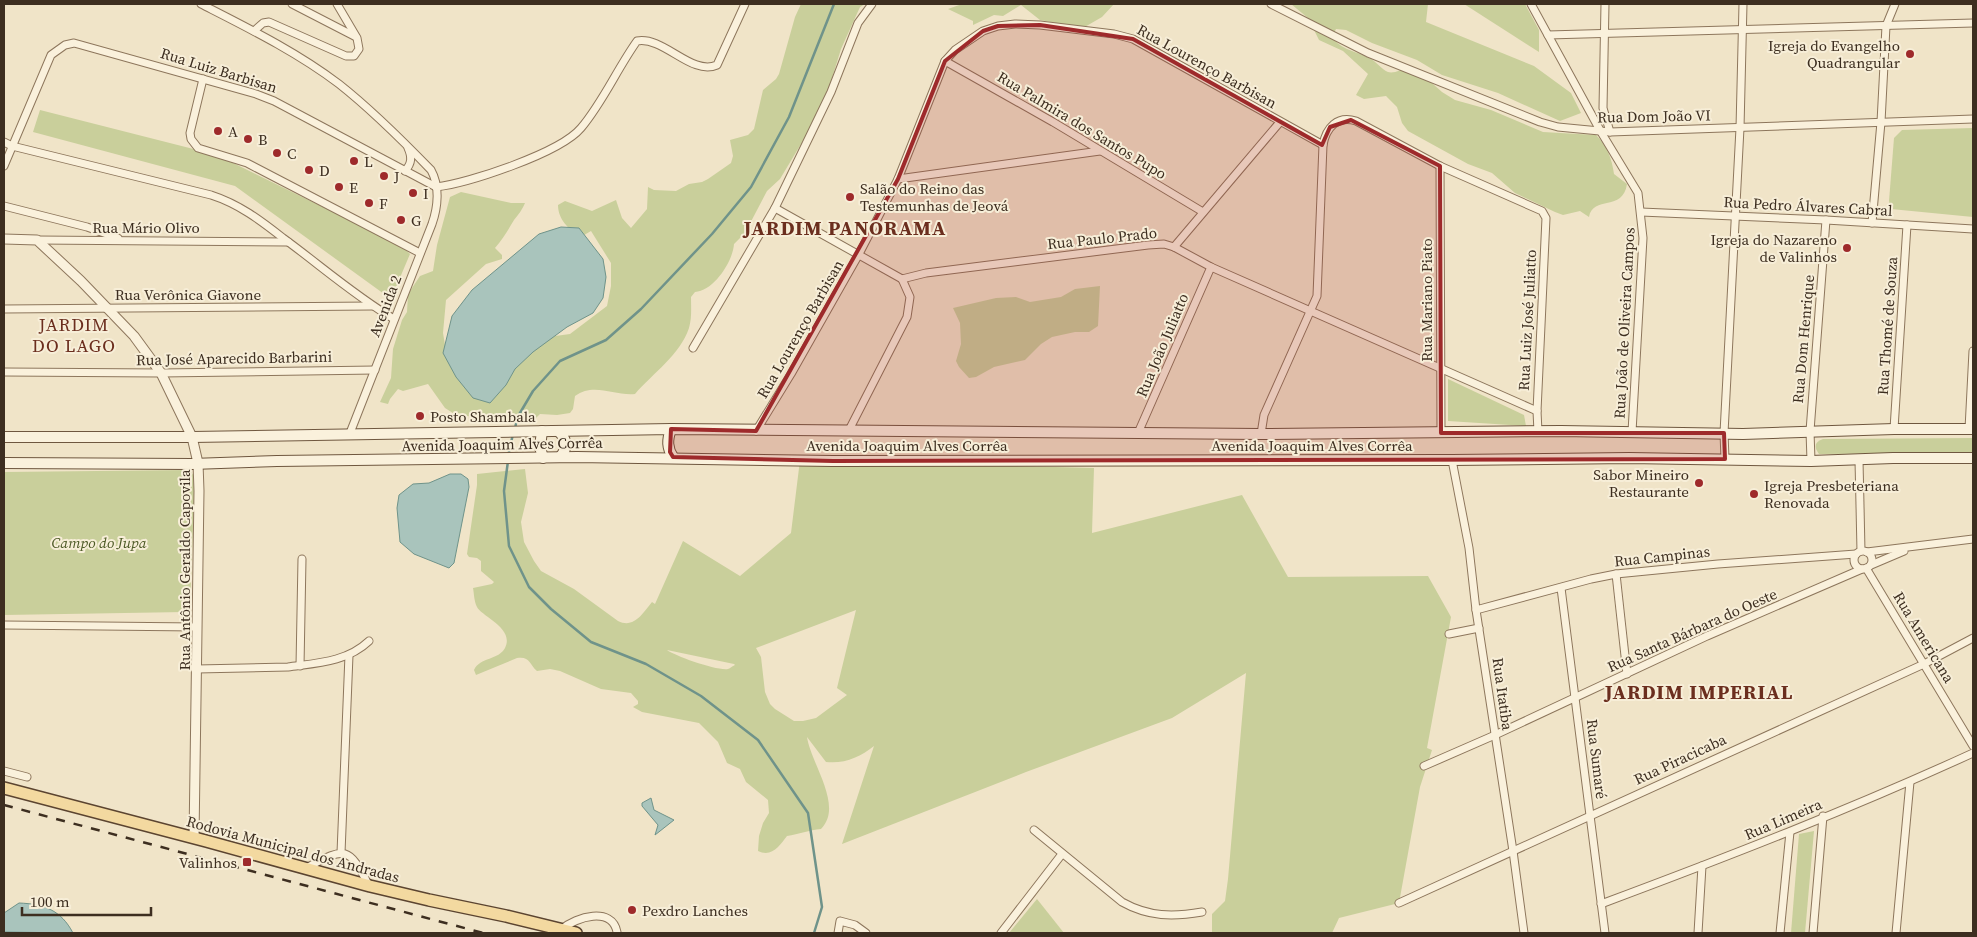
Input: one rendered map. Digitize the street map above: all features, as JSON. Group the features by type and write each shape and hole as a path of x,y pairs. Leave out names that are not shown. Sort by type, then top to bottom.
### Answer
{"main road":[{"name":"Avenida Joaquim Alves Corrêa","path":"4,438 192,437 671,429 1261,434 1632,432 1724,434 1894,429 1971,429"},
{"path":"671,429 668,447 673,457"},
{"path":"558,430 566,444 560,457"},
{"path":"542,431 540,447 543,458"},
{"name":"Avenida Joaquim Alves Corrêa","path":"4,464 521,459 560,457 673,457 833,461 1629,458 1811,462 1892,458 1973,458"},
{"name":"Rodovia Municipal dos Andradas","path":"4,788 370,886 576,933"}],"street":[{"path":"201,4 254,31 340,84 431,170 435,176 436,187 454,185 475,179 555,147 571,138 589,118 637,41 654,42 681,58 700,66 711,68 717,65 745,4"},
{"path":"292,4 357,38"},
{"path":"254,31 263,23 269,22 346,56 354,56 359,49 357,38 337,4"},
{"path":"693,348 775,208 831,92 858,23 872,4"},
{"name":"Rua Dom João VI","path":"1272,4 1368,53 1540,122 1558,127 1610,132 1973,119"},
{"name":"Rua João de Oliveira Campos","path":"1531,4 1601,132 1638,193 1643,238 1632,432"},
{"path":"1604,4 1603,108 1610,132"},
{"path":"1725,459 1724,434 1740,128 1743,4"},
{"path":"1872,223 1886,26 1895,4"},
{"path":"1548,35 1973,23"},
{"name":"Rua Lourenço Barbisan","path":"756,431 791,374 859,254 898,178 945,61 971,38 983,31 998,26 1040,25 1114,34 1134,39 1323,145"},
{"name":"Rua Luiz Barbisan","path":"12,146 51,55 65,45 74,43 256,94 274,101 436,187"},
{"name":"Rua Palmira dos Santos Pupo","path":"945,61 1204,212"},
{"path":"203,79 190,133 191,139 198,148 246,163 420,253"},
{"path":"1261,434 1264,415 1317,296 1323,145 1326,132 1339,121 1351,120 1440,166"},
{"path":"1174,247 1280,122"},
{"path":"4,142 12,146 224,200 248,212 372,306 394,319"},
{"path":"405,144 411,159 409,166 405,170"},
{"path":"4,166 12,146"},
{"path":"898,178 1100,151"},
{"name":"Rua Luiz José Juliatto","path":"1440,166 1542,211 1546,218 1537,411 1538,432"},
{"name":"Rua Mariano Piato","path":"1440,166 1441,433"},
{"name":"Avenida 2","path":"350,433 436,211 436,187"},
{"path":"4,206 87,228 123,240"},
{"path":"775,208 902,279 910,297 908,317 849,430"},
{"name":"Rua Pedro Álvares Cabral","path":"1641,212 1973,229"},
{"name":"Rua Dom Henrique","path":"1810,431 1826,220"},
{"name":"Rua Thomé de Souza","path":"1894,429 1907,225"},
{"name":"Rua Mário Olivo","path":"4,239 288,242"},
{"name":"Rua Antônio Geraldo Capovila","path":"37,240 108,308 134,336 161,373 192,437 198,463 194,838"},
{"name":"Rua Paulo Prado","path":"902,279 926,273 1164,244 1174,247 1211,267 1537,411"},
{"name":"Rua João Juliatto","path":"1138,433 1211,267"},
{"name":"Rua Verônica Giavone","path":"4,309 372,306"},
{"path":"1971,429 1973,352"},
{"name":"Rua José Aparecido Barbarini","path":"4,372 161,373 375,370"},
{"path":"1810,431 1811,462"},
{"name":"Rua Itatiba","path":"1452,460 1469,548 1476,610 1513,850 1523,933"},
{"path":"1859,460 1861,552 1854,563 1866,567 1871,556 1861,552"},
{"name":"Rua Campinas","path":"1476,610 1616,574 1911,548 1973,539"},
{"name":"Rua Campinas","path":"1866,567 1911,548"},
{"path":"300,666 302,559"},
{"name":"Rua Americana","path":"1866,567 1973,746"},
{"name":"Rua Santa Bárbara do Oeste","path":"1424,766 1707,636 1866,567"},
{"path":"1616,574 1627,674"},
{"name":"Rua Sumaré","path":"1561,588 1605,933"},
{"path":"4,625 197,626"},
{"path":"1449,634 1479,628"},
{"name":"Rua Piracicaba","path":"1399,903 1924,664 1973,638"},
{"path":"197,669 300,666 349,655 369,641"},
{"path":"341,852 349,655"},
{"name":"Rua Limeira","path":"1601,904 1790,832 1823,816 1910,782 1973,753"},
{"path":"4,771 27,778"},
{"path":"1896,933 1910,782"},
{"path":"1813,933 1823,816"},
{"path":"1034,830 1122,902 1139,911 1176,916 1202,912"},
{"path":"1780,933 1790,832"},
{"path":"304,869 330,854 341,852 355,861 370,886"},
{"path":"1001,933 1062,854"},
{"path":"1698,933 1702,866"},
{"path":"562,929 570,922 600,915 612,921 616,925 618,932"},
{"path":"838,933 840,921 855,925 866,933"}],"highlighted area":[{"path":"1040,25 1133,39 1322,145 1330,127 1351,120 1440,166 1441,433 1724,433 1725,459 833,461 673,457 670,452 671,429 756,431 898,179 945,61 983,31 998,26"}],"green space":[{"path":"801,4 865,4 860,7 841,49 829,88 816,119 780,179 767,191 745,233 734,244 730,259 721,274 709,286 695,292 691,297 690,324 685,338 673,355 635,394 589,390 575,396 573,409 570,413 557,415 540,414 532,422 456,415 445,408 428,384 403,391 398,389 388,404 380,402 391,378 393,349 402,320 407,312 408,294 420,276 433,271 437,245 450,197 461,192 511,203 525,203 495,248 502,255 502,259 486,264 446,300 443,333 446,351 570,334 607,306 611,286 611,263 591,231 579,238 568,227 560,215 558,205 565,201 592,211 616,200 622,218 631,228 647,209 648,187 654,190 676,191 689,184 708,179 731,163 733,156 730,140 748,135 754,129 763,90 779,74 795,17"},
{"path":"962,4 1114,4 1102,17 1083,28 1040,20 1021,5 1003,16 994,15 973,25 973,21 948,9"},
{"path":"1291,4 1428,4 1426,22 1534,66 1571,93 1581,113 1560,121 1498,93 1442,75 1417,60 1372,43 1346,30 1336,29 1332,37 1349,50 1372,59 1388,72 1407,68 1424,76 1442,92 1455,100 1491,110 1543,132 1596,135 1608,153 1614,174 1627,184 1624,193 1614,201 1596,206 1589,217 1580,211 1563,215 1515,193 1492,173 1468,164 1408,131 1402,123 1397,107 1386,96 1364,99 1356,95 1368,74 1343,51 1319,40 1308,18"},
{"path":"1464,4 1525,4 1539,30 1539,52"},
{"path":"40,110 217,155 402,246 410,254 391,299 235,186 33,132"},
{"path":"1973,128 1973,217 1891,209 1889,201 1894,138 1902,130"},
{"path":"1100,286 1098,326 1089,332 1075,332 1052,337 1041,344 1025,360 994,367 976,377 969,378 959,367 956,361 961,344 960,323 953,308 996,298 1016,297 1030,302 1061,297 1075,289"},
{"path":"1448,379 1524,415 1526,426 1448,421"},
{"path":"1973,438 1973,453 1819,454 1816,449 1816,443 1823,439"},
{"path":"800,460 1094,468 1092,533 1242,495 1288,577 1428,576 1451,617 1427,748 1432,750 1420,787 1399,903 1339,918 1332,933 1212,933 1212,914 1225,901 1228,879 1246,673 1172,718 1026,772 842,844 874,746 852,759 840,762 826,762 807,737 828,797 829,809 827,820 821,829 787,836 775,850 767,853 758,851 759,836 763,823 769,813 768,800 746,782 740,769 727,763 718,742 699,723 642,712 633,707 638,704 638,701 631,693 601,689 560,671 550,669 537,671 524,658 517,658 476,675 474,670 477,666 502,652 507,641 502,629 480,611 475,600 473,588 494,582 481,571 481,561 477,558 469,557 467,554 477,474 525,469 528,493 521,522 524,542 534,561 541,571 574,589 618,621 624,623 638,619 652,602 655,604 683,541 740,576 791,533","holes":["856,610 837,688 847,695 816,718 803,721 794,721 775,709 770,704 765,692 761,657 756,648","667,650 734,664 735,665 728,669 715,668"]},
{"name":"Campo do Jupa","path":"190,470 195,478 190,605 185,612 4,615 4,472"},
{"path":"1814,831 1805,933 1791,933 1799,834"},
{"path":"1037,899 1064,933 1009,933"}],"water":[{"path":"561,227 579,228 603,259 606,277 603,298 593,313 567,327 533,352 515,369 506,385 490,403 473,398 456,377 443,353 452,316 472,290 539,234"},
{"path":"450,474 461,474 468,479 469,487 454,563 449,568 414,554 400,542 397,508 399,495 413,484 429,483"},
{"path":"651,798 654,810 674,820 655,835 658,825 642,806 642,803"},
{"path":"19,903 36,905 51,910 63,919 73,933 4,932 4,913"}],"waterway":[{"path":"515,429 517,418 533,391 560,361 606,340 641,309 712,234 751,187 789,117 834,4"},
{"path":"508,456 513,434"},
{"path":"508,461 504,491 509,546 529,587 551,609 591,642 646,664 701,696 758,740 808,813 822,907 814,933"}],"railway":[{"path":"4,805 483,933"}],"place":[{"name":"Igreja do Evangelho Quadrangular","path":"1910,54"},
{"name":"A","path":"218,131"},
{"name":"B","path":"248,139"},
{"name":"C","path":"277,153"},
{"name":"L","path":"354,161"},
{"name":"D","path":"309,170"},
{"name":"J","path":"384,176"},
{"name":"E","path":"339,187"},
{"name":"I","path":"413,193"},
{"name":"Salão do Reino das Testemunhas de Jeová","path":"850,197"},
{"name":"F","path":"369,203"},
{"name":"G","path":"401,220"},
{"name":"Igreja do Nazareno de Valinhos","path":"1847,248"},
{"name":"Posto Shambala","path":"420,416"},
{"name":"Sabor Mineiro Restaurante","path":"1699,483"},
{"name":"Igreja Presbeteriana Renovada","path":"1754,494"},
{"name":"Valinhos","path":"247,862"},
{"name":"Pexdro Lanches","path":"632,910"}],"district":[{"name":"JARDIM PANORAMA","path":"845,228"},
{"name":"JARDIM DO LAGO","path":"74,334"},
{"name":"JARDIM IMPERIAL","path":"1699,692"}]}
